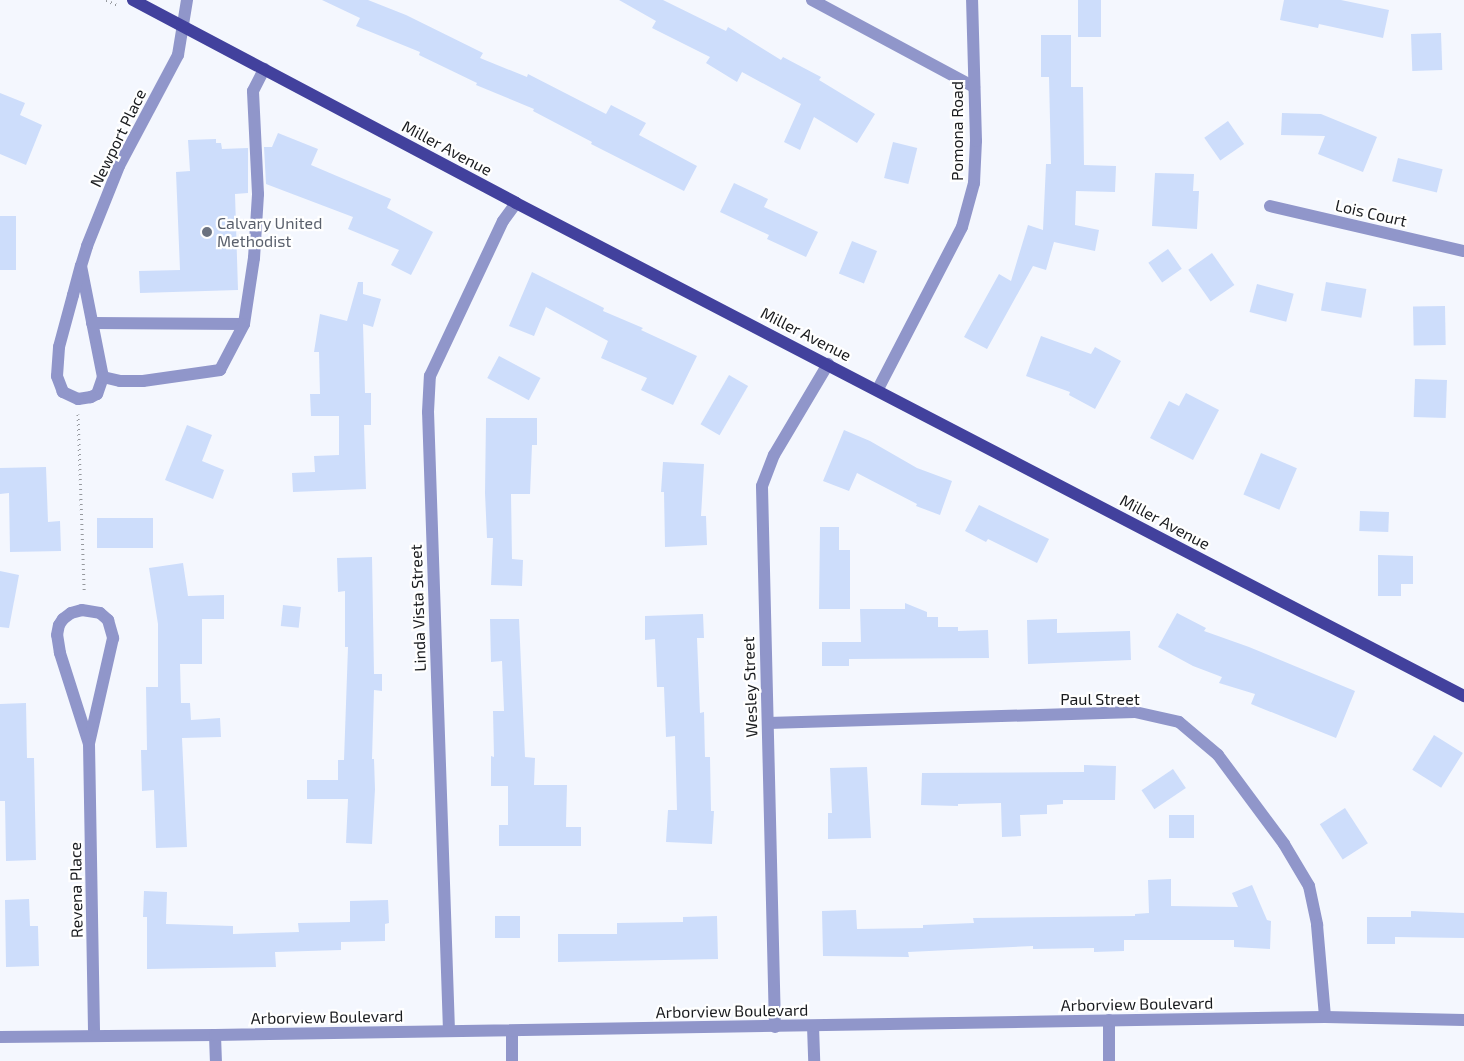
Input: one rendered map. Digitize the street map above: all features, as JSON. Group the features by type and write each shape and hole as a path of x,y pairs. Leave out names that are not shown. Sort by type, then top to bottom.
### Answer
{"main road":[{"name":"Miller Avenue","path":"133,0 516,203 878,389 1464,696"}],"street":[{"name":"Newport Place","path":"78,399 63,392 57,376 59,347 82,266 119,166 178,55 187,0"},
{"path":"812,0 974,87"},
{"name":"Pomona Road","path":"878,389 962,227 974,183 976,141 972,0"},
{"path":"103,377 120,381 143,381 220,370 244,324 254,258 258,194 253,92 264,69"},
{"name":"Linda Vista Street","path":"449,1032 428,412 430,376 503,221 516,203"},
{"name":"Lois Court","path":"1270,206 1464,251"},
{"path":"78,399 97,394 103,377 82,266"},
{"path":"92,323 244,324"},
{"name":"Wesley Street","path":"775,1027 762,486 774,455 828,364"},
{"name":"Revena Place","path":"89,744 60,653 57,635 58,625 62,619 82,610 100,614 108,620 113,638 110,659 89,744 94,1035"},
{"name":"Paul Street","path":"768,723 1135,712 1179,722 1218,755 1284,844 1309,886 1317,924 1325,1017"},
{"name":"Arborview Boulevard","path":"0,1037 94,1035 216,1036 1325,1017 1464,1020"},
{"path":"1109,1020 1109,1061"},
{"path":"813,1026 814,1061"},
{"path":"512,1031 512,1061"},
{"path":"216,1036 216,1061"}],"path":[{"path":"78,399 84,590"}],"building":[{"path":"322,0 368,0 406,15 483,53 480,58 527,77 528,74 606,114 611,105 646,123 639,135 697,166 684,191 591,144 592,142 533,111 534,109 476,85 477,83 419,55 420,52 356,26 360,18"},
{"path":"619,0 663,0 726,31 728,27 781,60 783,57 821,77 819,80 875,114 857,143 814,117 800,150 784,142 801,104 742,72 737,82 706,63 710,57 652,28 656,21"},
{"path":"1078,0 1101,0 1101,37 1078,37"},
{"path":"1284,0 1341,0 1389,10 1383,38 1319,24 1318,28 1280,20"},
{"path":"1441,33 1442,70 1412,71 1411,34"},
{"path":"1041,35 1071,35 1071,87 1083,87 1084,165 1116,166 1115,192 1076,191 1075,225 1099,230 1095,251 1054,242 1046,270 1033,266 987,349 964,337 999,274 1011,281 1028,225 1043,230 1046,164 1051,164 1049,77 1041,77"},
{"path":"0,93 25,103 20,115 42,125 26,165 0,154"},
{"path":"1282,113 1321,114 1377,137 1363,172 1318,154 1325,136 1281,135"},
{"path":"1228,121 1244,144 1220,161 1204,138"},
{"path":"278,133 318,149 311,165 391,199 387,208 433,232 411,275 391,265 399,250 348,229 353,217 266,184 264,147 272,147"},
{"name":"Calvary United Methodist","path":"216,139 216,143 221,143 222,149 248,148 248,193 235,194 238,290 140,293 139,271 180,270 176,172 190,171 188,140"},
{"path":"893,142 917,148 908,184 884,178"},
{"path":"1398,158 1443,169 1437,192 1392,181"},
{"path":"1155,173 1194,174 1193,191 1199,191 1197,229 1152,226"},
{"path":"734,183 768,199 764,207 818,232 806,257 767,239 769,235 720,212"},
{"path":"0,216 16,216 16,270 0,270"},
{"path":"852,241 877,251 864,284 839,273"},
{"path":"1168,249 1182,269 1162,282 1148,263"},
{"path":"1212,253 1234,285 1211,302 1188,270"},
{"path":"532,272 604,308 603,311 643,328 641,330 697,356 673,405 641,390 647,378 601,358 608,341 546,307 534,336 509,326"},
{"path":"358,282 363,282 363,294 381,299 373,327 363,324 365,393 371,393 371,425 364,425 366,489 293,492 292,473 315,472 314,456 339,455 339,416 311,416 310,394 320,394 319,352 314,352 320,314 347,321"},
{"path":"1326,282 1366,289 1361,318 1321,311"},
{"path":"1257,284 1294,294 1286,322 1249,312"},
{"path":"1445,306 1446,345 1414,346 1413,307"},
{"path":"1041,336 1091,354 1095,347 1121,361 1095,409 1069,395 1070,392 1026,376"},
{"path":"499,356 540,378 529,400 487,378"},
{"path":"729,375 748,386 720,435 700,424"},
{"path":"1415,379 1447,380 1446,418 1414,417"},
{"path":"1186,393 1219,410 1193,460 1150,438 1169,401 1179,406"},
{"path":"486,418 537,418 537,445 532,445 530,494 511,494 512,559 523,560 522,586 491,585 493,538 487,538 485,493"},
{"path":"187,425 212,435 202,461 224,470 213,499 165,480"},
{"path":"844,430 870,441 917,468 952,481 940,515 916,506 917,504 857,473 849,491 823,481"},
{"path":"1261,453 1297,468 1279,510 1243,494"},
{"path":"663,462 704,464 701,516 706,516 707,545 665,547 664,492 661,492"},
{"path":"46,467 48,522 60,521 61,551 10,552 9,493 0,494 0,468"},
{"path":"979,505 1049,539 1037,563 988,539 986,542 965,531"},
{"path":"1360,511 1389,512 1388,532 1359,531"},
{"path":"97,518 153,518 153,548 97,548"},
{"path":"820,527 839,527 839,550 850,550 850,609 819,609"},
{"path":"1378,555 1413,556 1413,584 1401,584 1401,596 1378,596"},
{"path":"372,557 374,674 382,674 382,691 374,690 372,759 374,759 375,789 372,844 346,843 348,799 307,799 307,780 338,780 338,760 344,760 348,647 345,647 345,591 338,592 337,558"},
{"path":"183,563 188,596 224,595 224,619 202,619 202,664 180,664 181,703 190,703 191,720 220,718 221,737 182,738 187,847 156,848 154,790 142,791 141,750 147,750 146,687 158,687 158,624 149,568"},
{"path":"0,571 19,575 9,628 0,627"},
{"path":"905,603 927,612 927,617 938,617 938,627 958,627 958,631 988,630 989,658 849,659 849,666 822,666 822,642 861,642 860,609 905,609"},
{"path":"283,605 301,607 299,628 281,626"},
{"path":"1177,613 1206,628 1204,631 1249,647 1355,691 1336,738 1251,704 1255,694 1219,683 1222,677 1193,666 1158,647"},
{"path":"703,614 704,638 697,638 700,713 704,712 705,757 710,757 711,811 714,811 712,844 666,842 668,810 677,810 675,736 666,737 664,687 657,687 655,639 645,640 645,616"},
{"path":"490,619 519,619 525,757 535,758 534,785 567,785 566,827 581,827 581,846 499,846 499,825 508,825 508,786 491,786 491,756 494,757 493,711 504,711 502,661 491,662"},
{"path":"1057,619 1057,633 1130,631 1131,660 1028,664 1027,620"},
{"path":"26,703 27,758 34,758 36,860 6,861 5,801 0,801 0,704"},
{"path":"1434,735 1463,753 1441,788 1412,770"},
{"path":"1084,765 1116,766 1115,800 1063,800 1063,804 1047,805 1047,814 1020,815 1021,836 1002,837 1001,803 958,804 958,806 921,805 922,773 1084,772"},
{"path":"867,767 871,838 828,839 828,813 832,813 830,768"},
{"path":"1173,769 1186,788 1154,809 1141,790"},
{"path":"1345,808 1368,843 1343,860 1320,824"},
{"path":"1169,815 1194,815 1194,838 1169,838"},
{"path":"1171,879 1171,906 1238,907 1232,893 1252,885 1267,920 1271,921 1270,949 1234,947 1234,940 1124,940 1124,951 1094,952 1094,948 1033,949 1033,946 908,952 909,957 823,956 822,911 856,910 857,929 923,928 923,925 974,923 973,918 1135,916 1135,914 1149,913 1148,880"},
{"path":"144,891 167,892 166,924 233,926 233,934 299,932 298,923 350,922 350,901 388,900 389,923 385,924 385,941 341,942 341,950 275,952 276,967 147,969 147,917 143,917"},
{"path":"29,899 30,926 38,926 39,966 6,967 5,900"},
{"path":"1411,911 1464,913 1464,938 1395,937 1395,944 1367,944 1367,917 1411,917"},
{"path":"495,916 520,916 520,938 495,938"},
{"path":"717,916 718,959 558,962 558,934 617,934 617,923 683,922 683,917"}],"place":[{"name":"Calvary United Methodist","path":"207,232"}]}
